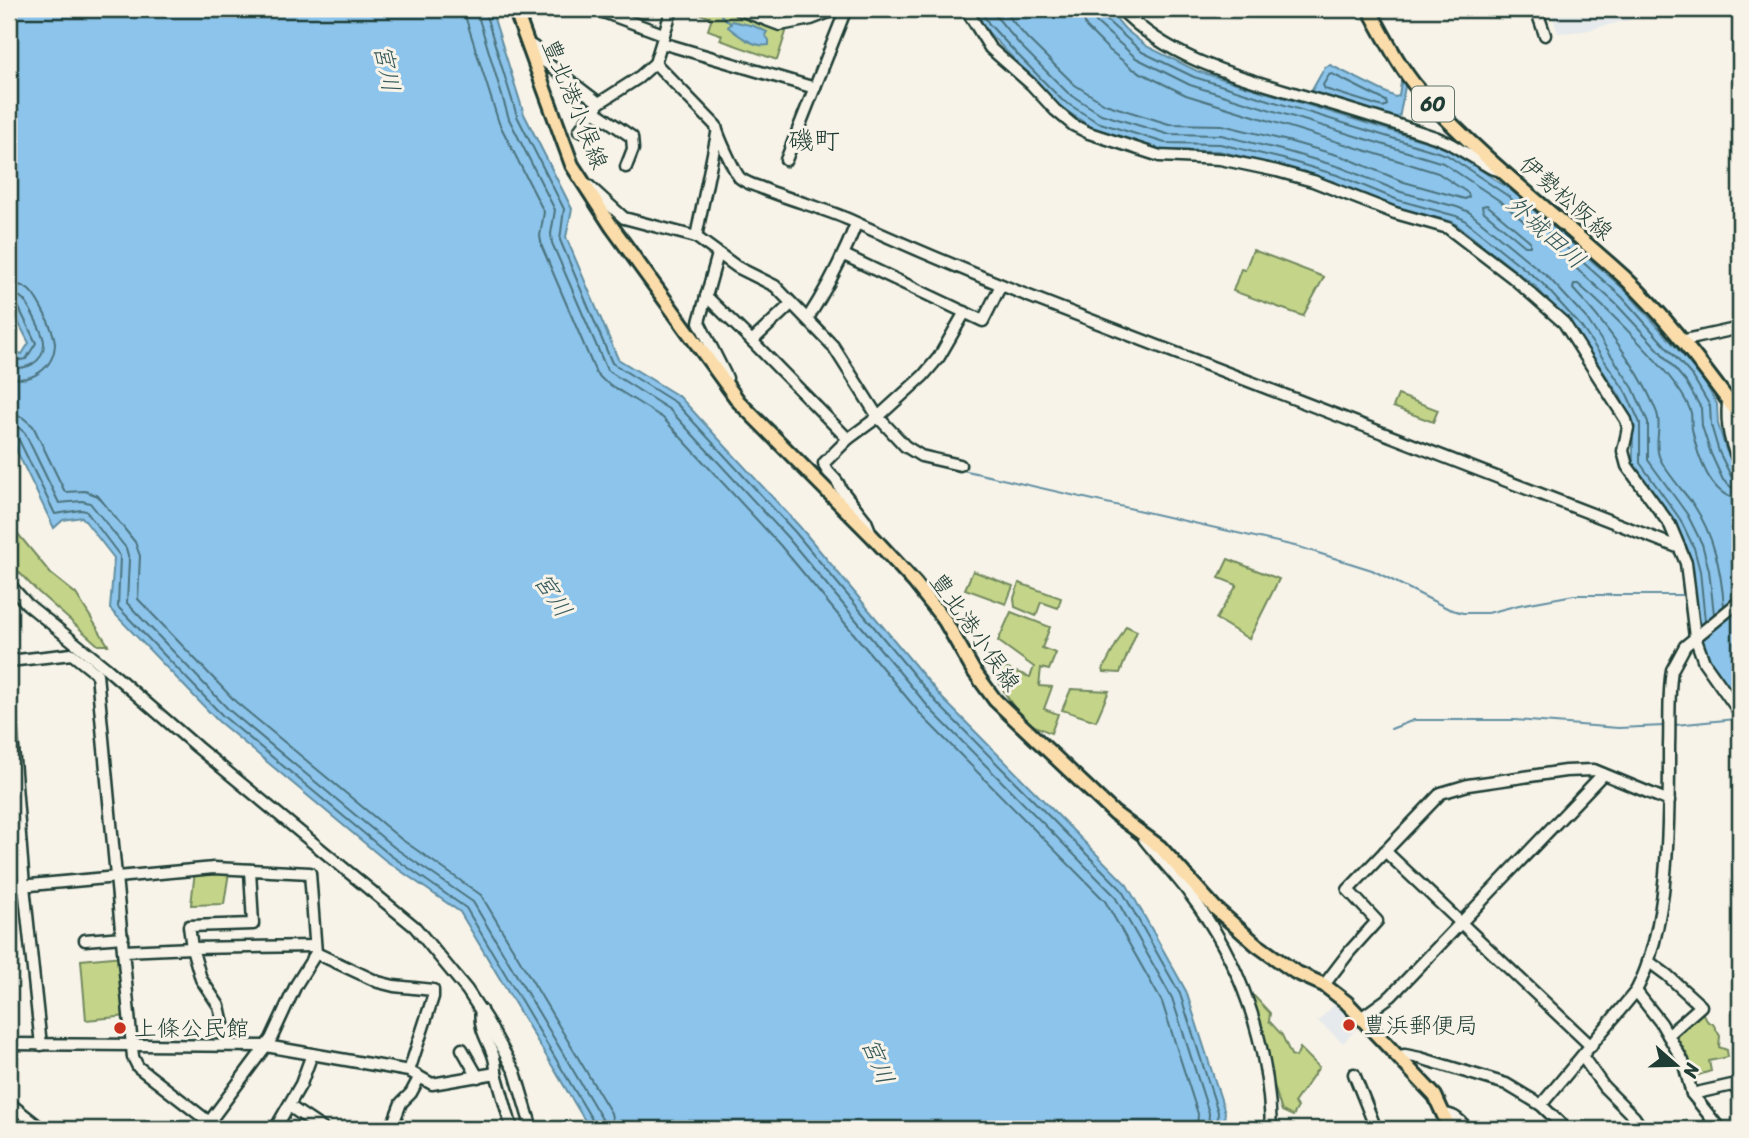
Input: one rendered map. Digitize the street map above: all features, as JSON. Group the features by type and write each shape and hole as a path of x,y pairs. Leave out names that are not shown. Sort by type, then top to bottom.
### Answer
{"main road":[{"name":"豊北港小俣線","path":"515,9 572,164 619,237 739,402 915,583 945,621 973,670 995,700 1114,813 1160,847 1215,908 1257,945 1294,972 1324,985 1362,1017 1434,1096 1450,1129"},
{"name":"伊勢松阪線","path":"1370,9 1408,76 1419,90 1502,171 1625,278 1681,341 1740,416"}],"street":[{"path":"595,9 663,38 815,89"},
{"path":"579,131 597,107 654,63 672,9"},
{"path":"737,9 780,25 811,19 838,9"},
{"path":"786,160 846,9"},
{"path":"966,9 990,48 1031,84 1055,110 1088,133 1160,156 1177,159 1220,159 1277,171 1324,185 1395,214 1448,228 1512,277 1564,323 1626,420 1628,428 1623,451 1627,466 1670,525 1689,574 1696,635 1704,662 1740,713"},
{"path":"1121,9 1152,37 1179,54 1250,80 1435,137 1491,168 1502,171"},
{"path":"1536,9 1545,35"},
{"path":"527,43 632,137 633,149 626,167"},
{"path":"654,63 716,126 717,134 696,237"},
{"path":"717,134 737,175 743,180 1001,285 1680,548"},
{"path":"580,178 624,218 696,237 737,267 775,286 844,361 878,417 909,450 921,456 960,465"},
{"path":"807,318 830,283 856,224"},
{"path":"718,254 699,321 739,402"},
{"path":"844,255 982,321 1001,285"},
{"path":"706,296 848,439"},
{"path":"752,341 791,304"},
{"path":"872,536 866,521 824,467 824,463 848,439 878,417 923,376 939,357 965,312"},
{"path":"1681,341 1740,328"},
{"path":"1728,401 1727,428 1740,465"},
{"path":"9,583 27,604 415,927 481,1010 515,1072 532,1129"},
{"path":"1541,1105 1636,991 1648,961 1660,912 1669,801 1671,679 1676,660 1696,635 1740,601"},
{"path":"9,661 72,654 97,674 109,788 115,876 133,1057 138,1067 211,1127 271,1039 315,950 310,873 214,868 115,876 9,887"},
{"path":"9,697 24,886 41,1045"},
{"path":"1324,985 1377,921 1348,890 1441,793 1485,782 1565,771 1594,770 1669,801"},
{"path":"1362,1017 1391,996 1603,774"},
{"path":"1140,834 1190,894 1232,962 1250,1008 1263,1053 1269,1089 1271,1129"},
{"path":"1385,851 1591,1046"},
{"path":"225,1045 219,1006 201,979 189,926 256,924 250,870"},
{"path":"85,940 122,937"},
{"path":"124,951 192,948 315,950 378,982 433,990 409,1071"},
{"path":"1648,961 1701,1006 1668,1035"},
{"path":"1636,991 1668,1035 1683,1061 1692,1094 1716,1125 1705,1129"},
{"path":"481,1010 479,1022 497,1059 496,1073 512,1129"},
{"path":"9,1044 266,1046 409,1071 432,1084 496,1073"},
{"path":"462,1049 478,1077"},
{"path":"275,1129 289,1106 312,1054"},
{"path":"1399,1056 1420,1058 1506,1084 1541,1105 1566,1129"},
{"path":"1582,1056 1604,1087 1634,1117 1642,1129"},
{"path":"1354,1074 1376,1129"},
{"path":"391,1129 401,1103 411,1093 419,1078"},
{"path":"1692,1094 1732,1085 1740,1092"},
{"path":"9,1103 42,1129"},
{"path":"289,1106 323,1129"},
{"path":"1445,1114 1459,1120 1467,1129"}],"shaded area":[{"path":"1550,9 1740,9 1740,19 1657,13 1584,31 1558,33"},
{"path":"1339,1000 1362,1023 1343,1043 1318,1021"}],"green space":[{"path":"695,9 731,9 785,29 777,60 720,40 722,35 708,30 712,18 694,12"},
{"path":"1253,250 1324,277 1303,316 1233,291 1241,269 1245,270"},
{"path":"1398,395 1438,410 1433,422 1393,407"},
{"path":"9,523 51,574 76,594 108,645 98,645 9,562"},
{"path":"1228,559 1279,579 1249,639 1216,619 1237,585 1219,578"},
{"path":"973,571 1013,586 1006,604 965,589"},
{"path":"1019,583 1061,598 1058,608 1041,602 1036,616 1015,607 1014,598"},
{"path":"1011,612 1050,627 1042,648 1056,653 1049,670 1041,668 1039,686 1052,687 1044,709 1058,714 1051,733 1030,723 1016,710 988,662 1030,677 1034,667 998,641"},
{"path":"1126,626 1137,631 1120,673 1104,672 1103,669"},
{"path":"1071,689 1109,691 1096,721 1062,710"},
{"path":"195,871 229,872 224,904 191,905"},
{"path":"123,956 128,1016 86,1020 81,960"},
{"path":"1250,996 1254,996 1270,1013 1269,1021 1282,1035 1291,1055 1296,1057 1300,1048 1319,1067 1294,1103 1298,1107 1293,1116 1282,1111"},
{"path":"1701,1011 1708,1022 1713,1024 1720,1036 1719,1047 1727,1050 1728,1057 1709,1061 1711,1071 1689,1078 1672,1035"}],"water":[{"name":"宮川","path":"9,9 491,9 524,114 572,209 566,237 618,359 680,397 800,527 943,699 1127,885 1186,991 1225,1112 1223,1129 590,1129 460,912 385,860 218,721 110,609 114,558 82,517 63,520 54,528 9,435 9,344 13,351 22,354 29,343 9,304"},
{"name":"外城田川","path":"972,9 1096,9 1111,13 1146,46 1197,71 1450,149 1512,191 1626,291 1699,373 1717,404 1718,424 1726,450 1740,478 1740,705 1708,660 1699,627 1688,550 1674,523 1633,465 1633,424 1620,396 1575,330 1536,287 1453,222 1395,207 1335,182 1281,166 1219,151 1163,150 1094,129 1058,105 984,28"},
{"path":"732,21 767,32 765,35 769,45 758,45 742,37 728,27"},
{"path":"1330,65 1395,97 1399,96 1402,76 1406,81 1399,119 1311,92 1325,67"}],"waterway":[{"path":"721,15 731,24"},
{"path":"958,469 1299,547 1372,570 1449,609 1463,613 1488,613 1574,595 1684,595"},
{"path":"1675,725 1736,719 1740,724"},
{"path":"1391,729 1414,720 1515,720 1618,728 1664,726"}],"place":[{"name":"豊浜郵便局","path":"1349,1025"},
{"name":"上條公民館","path":"120,1028"}],"district":[{"name":"磯町","path":"814,140"}]}
